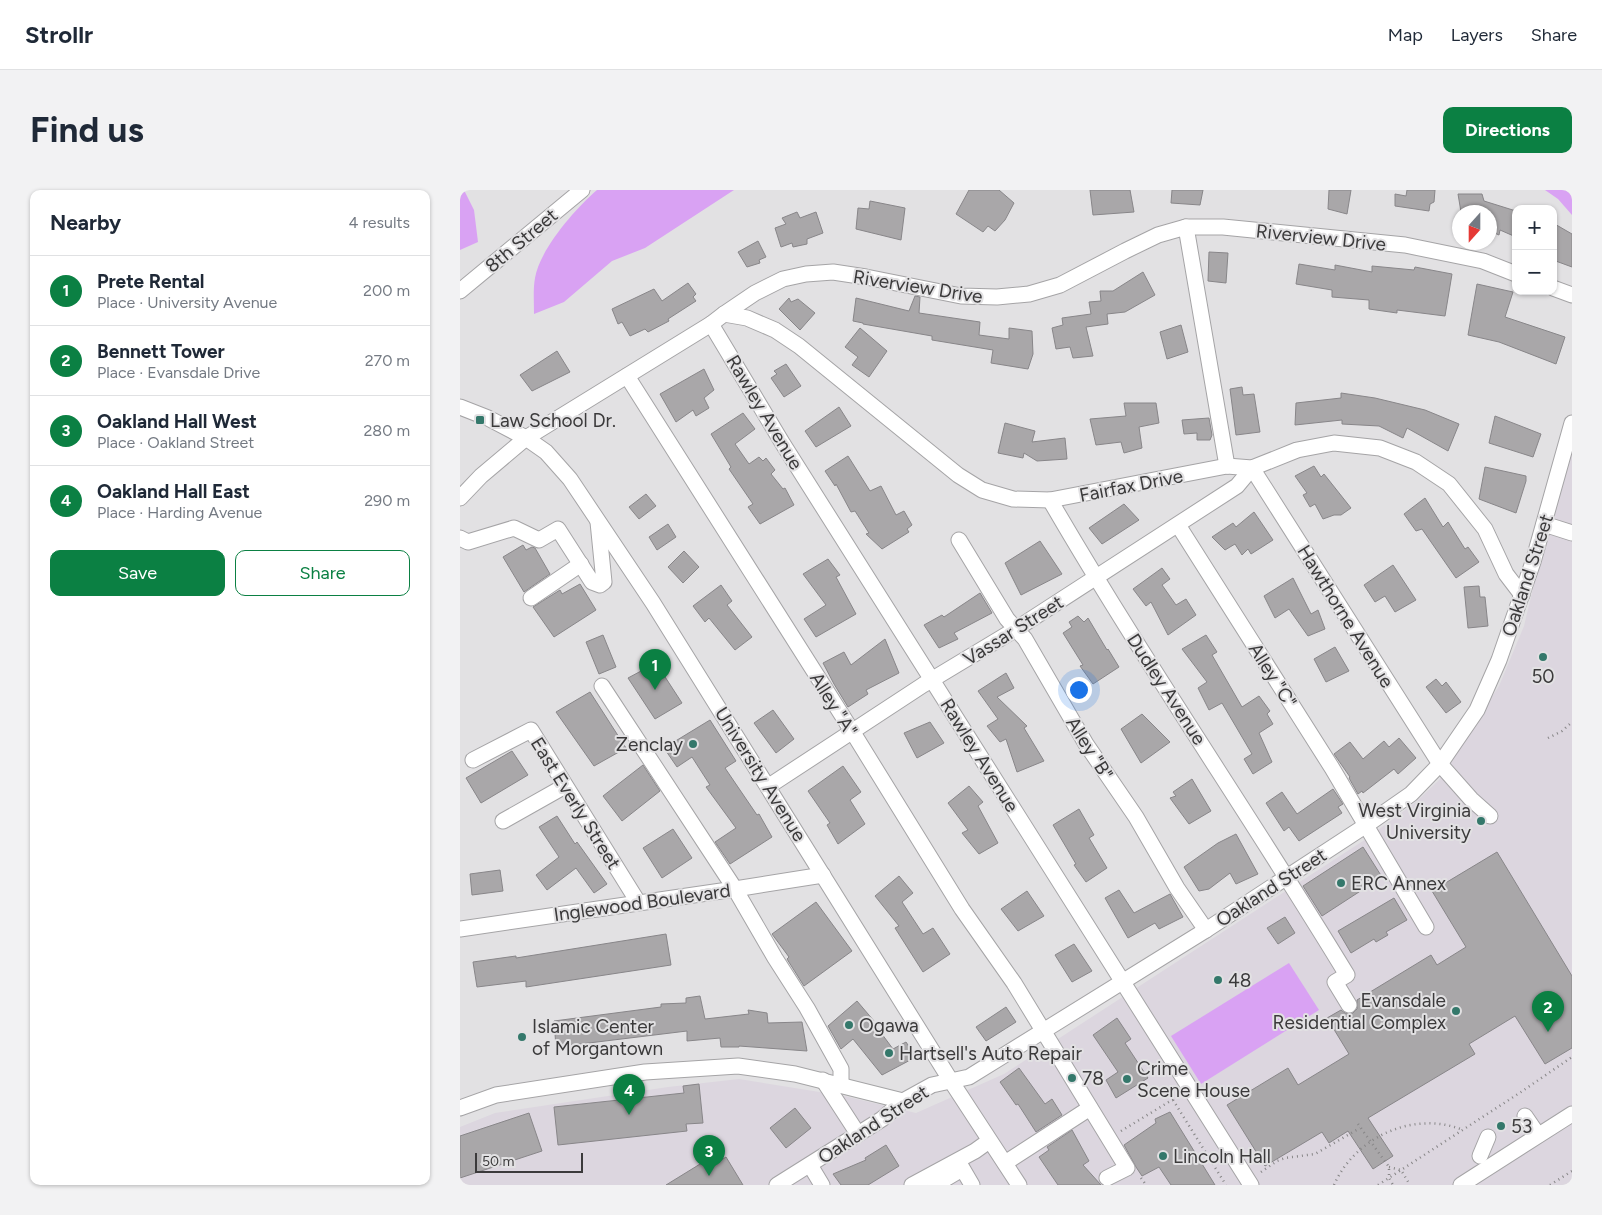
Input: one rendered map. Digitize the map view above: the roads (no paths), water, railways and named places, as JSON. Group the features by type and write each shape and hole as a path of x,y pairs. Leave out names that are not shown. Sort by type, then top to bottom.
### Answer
{"street":[{"name":"8th Street","path":"460,291 582,190"},
{"name":"Riverview Drive","path":"460,498 481,476 526,438 711,324 756,293 782,279 806,274 833,272 961,296 997,297 1029,294 1060,285 1158,235 1186,227 1223,227 1406,245 1483,261 1512,272"},
{"path":"1186,227 1226,466"},
{"path":"1557,289 1572,295"},
{"name":"Fairfax Drive","path":"724,314 747,318 775,330 799,346 958,475 982,490 1013,499 1050,500 1226,466 1252,468 1297,450 1334,444 1380,448 1416,462 1449,484 1485,529 1506,574 1522,594"},
{"name":"Rawley Avenue","path":"711,324 788,452 1123,981 1254,1179"},
{"name":"Alley \"A\"","path":"627,376 962,908 1014,983 1127,1168 1107,1178"},
{"name":"University Avenue","path":"460,407 488,418 526,438 546,452 570,480 654,603 951,1081 1019,1185"},
{"name":"Oakland Street","path":"777,1185 932,1085 969,1077 1206,930 1411,794 1440,764 1477,710 1489,686 1522,594 1572,423"},
{"name":"Vassar Street","path":"768,786 932,679 1016,629 1178,525 1237,486 1252,468"},
{"name":"Hawthorne Avenue","path":"1252,468 1440,764 1471,799 1490,816"},
{"name":"Dudley Avenue","path":"1050,500 1095,578 1287,876 1347,975 1335,982 1349,1005"},
{"path":"460,538 468,542 514,528 539,540 558,529 592,582 600,585 604,582 598,520"},
{"path":"1544,524 1572,533"},
{"name":"Alley \"C\"","path":"1178,525 1327,760 1426,927"},
{"name":"Alley \"B\"","path":"959,540 1007,619 1025,639 1086,744 1136,818 1177,888 1206,930"},
{"path":"531,598 581,564"},
{"path":"602,686 735,889 828,1045 840,1069 840,1085"},
{"name":"East Everly Street","path":"473,760 531,730 638,902"},
{"path":"503,822 565,786"},
{"name":"Inglewood Boulevard","path":"460,928 823,875"},
{"path":"460,1108 496,1095 645,1072 738,1066 823,1080 903,1102"},
{"path":"823,1080 858,1134"},
{"path":"1005,1163 1090,1108"},
{"path":"1461,1185 1572,1114"},
{"path":"1524,1116 1538,1136"},
{"path":"1480,1156 1488,1137"},
{"path":"934,1185 989,1141"},
{"path":"912,1185 960,1164"},
{"path":"960,1164 972,1185"},
{"path":"810,1165 822,1185"}],"place":[{"name":"Law School Dr.","path":"480,420"},
{"name":"50","path":"1543,657"},
{"name":"Prete Rental","path":"655,690"},
{"name":"Zenclay","path":"693,744"},
{"name":"West Virginia University","path":"1481,821"},
{"name":"ERC Annex","path":"1341,883"},
{"name":"48","path":"1218,980"},
{"name":"Evansdale Residential Complex","path":"1456,1011"},
{"name":"Ogawa","path":"849,1025"},
{"name":"Bennett Tower","path":"1548,1032"},
{"name":"Islamic Center of Morgantown","path":"522,1037"},
{"name":"Hartsell's Auto Repair","path":"889,1053"},
{"name":"78","path":"1072,1078"},
{"name":"Crime Scene House","path":"1127,1079"},
{"name":"Oakland Hall East","path":"629,1115"},
{"name":"53","path":"1501,1126"},
{"name":"Lincoln Hall","path":"1163,1156"},
{"name":"Oakland Hall West","path":"709,1176"}]}
